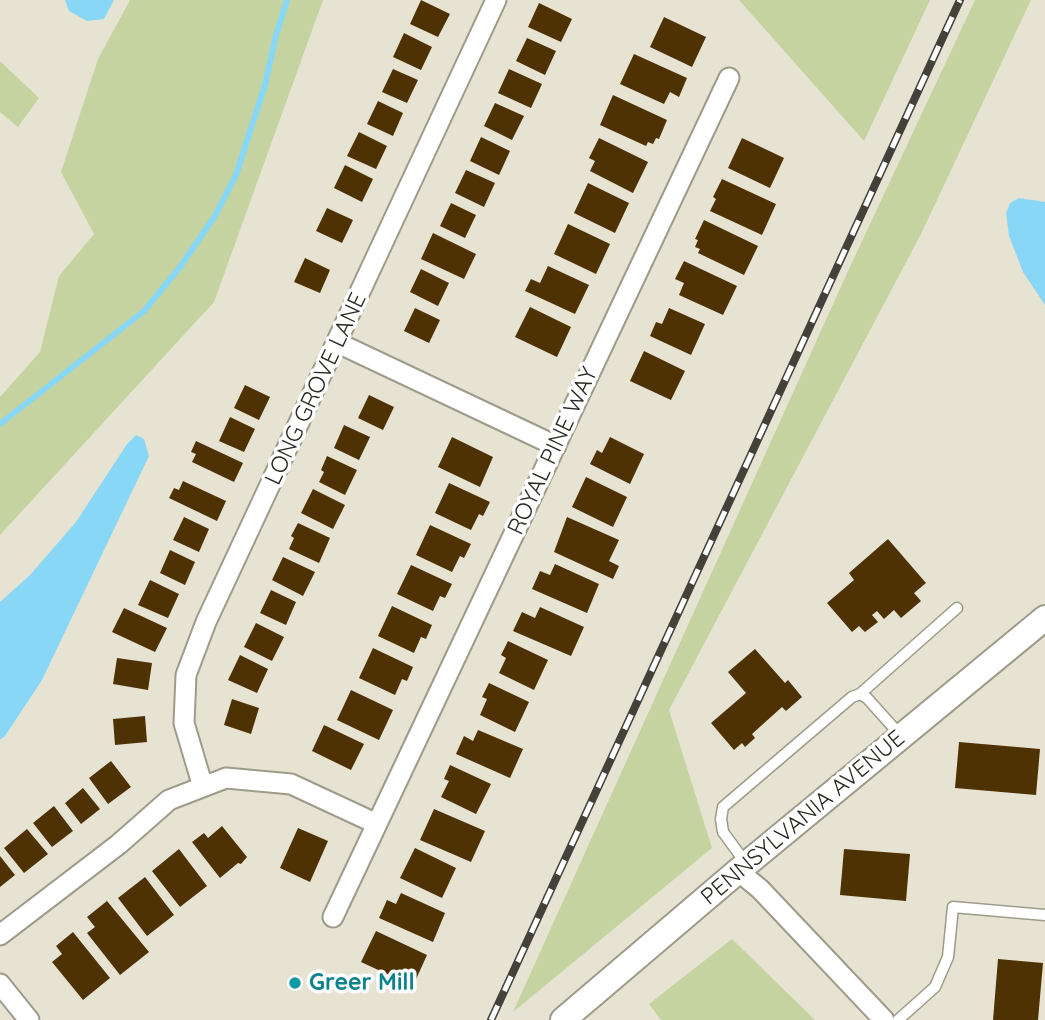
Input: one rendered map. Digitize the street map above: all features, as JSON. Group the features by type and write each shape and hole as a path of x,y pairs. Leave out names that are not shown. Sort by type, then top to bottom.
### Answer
{"street":[{"name":"LONG GROVE LANE","path":"203,787 184,723 186,675 212,609 496,0"},
{"name":"ROYAL PINE WAY","path":"333,917 729,78"},
{"path":"338,343 556,446"},
{"name":"PENNSYLVANIA AVENUE","path":"563,1020 742,867 1045,618"},
{"path":"0,936 119,844 169,800 226,778 291,784 377,824"},
{"path":"742,867 884,1020"},
{"path":"0,984 29,1020"}],"lane":[{"path":"742,867 723,832 723,807 852,697 860,694 957,608"},
{"path":"860,694 867,698 902,736"},
{"path":"898,1020 935,987 948,957 953,907 1045,915"}],"green space":[{"path":"130,0 323,0 214,302 0,535 0,397 40,352 59,276 94,234 61,172 98,59"},
{"path":"739,0 930,0 864,141"},
{"path":"975,0 1031,0 921,234 669,710 712,848 513,1012 848,271"},
{"path":"0,61 39,98 18,127 0,112"},
{"path":"732,939 815,1020 661,1020 649,1004"}],"water":[{"path":"65,0 114,0 104,19 87,21 69,11"},
{"path":"1019,198 1045,202 1045,305 1023,272 1009,236 1006,213 1010,203"},
{"path":"136,435 144,439 149,456 42,680 0,740 0,602 30,575 76,522 127,444"}],"building":[{"path":"421,0 450,14 438,37 410,24"},
{"path":"539,3 572,19 561,42 528,27"},
{"path":"664,17 706,37 692,67 650,47"},
{"path":"404,33 432,47 421,70 393,57"},
{"path":"527,38 556,51 545,75 516,61"},
{"path":"634,54 687,78 679,97 670,92 664,104 620,84"},
{"path":"393,69 418,80 407,103 382,92"},
{"path":"509,69 542,84 531,108 498,93"},
{"path":"613,95 667,120 659,139 656,138 653,144 648,142 646,146 600,125"},
{"path":"378,101 403,113 393,136 367,124"},
{"path":"495,103 524,116 512,140 484,126"},
{"path":"359,132 387,146 376,169 347,156"},
{"path":"481,137 510,151 499,175 470,161"},
{"path":"599,138 648,162 633,193 590,171 595,161 589,158"},
{"path":"742,138 784,158 770,188 728,168"},
{"path":"345,165 373,179 362,202 334,188"},
{"path":"466,170 495,183 484,207 455,193"},
{"path":"722,179 776,204 762,235 710,211 716,199 713,197"},
{"path":"588,183 629,203 615,233 574,213"},
{"path":"451,203 476,215 465,238 440,226"},
{"path":"327,208 353,220 342,243 316,231"},
{"path":"704,220 758,246 744,275 698,253 700,249 695,247 698,240 695,239"},
{"path":"568,224 610,244 596,274 554,254"},
{"path":"433,233 476,254 464,279 421,259"},
{"path":"305,258 330,270 320,293 294,282"},
{"path":"684,261 737,286 723,315 679,295 684,283 675,279"},
{"path":"548,266 589,285 575,314 525,291 531,279 540,283"},
{"path":"421,269 449,283 438,306 410,292"},
{"path":"530,307 571,327 557,357 515,337"},
{"path":"415,308 440,320 429,343 404,331"},
{"path":"669,308 705,324 691,355 650,336 656,322 662,324"},
{"path":"644,351 685,371 671,400 630,381"},
{"path":"245,385 270,397 259,420 234,408"},
{"path":"369,395 394,407 383,430 358,418"},
{"path":"230,417 255,429 244,452 219,441"},
{"path":"344,425 370,437 359,460 334,448"},
{"path":"452,437 493,457 480,487 438,467"},
{"path":"610,437 644,454 630,484 590,464 597,450 602,453"},
{"path":"196,441 243,463 234,482 192,462 196,454 191,452"},
{"path":"327,456 357,470 345,495 319,482"},
{"path":"586,477 627,497 613,527 572,507"},
{"path":"183,481 226,501 217,521 169,498 174,488 179,490"},
{"path":"449,483 490,502 483,516 479,514 471,530 435,513"},
{"path":"313,489 345,505 333,529 301,513"},
{"path":"184,517 209,529 199,552 173,540"},
{"path":"567,517 619,540 609,561 619,566 613,579 554,552"},
{"path":"298,523 330,538 319,563 289,549 294,538 291,536"},
{"path":"430,525 471,544 464,558 460,556 452,572 416,555"},
{"path":"888,539 926,583 914,593 921,601 901,618 894,610 884,619 877,611 872,615 878,622 865,632 859,626 852,632 827,603 854,580 849,573"},
{"path":"170,550 195,562 185,585 160,573"},
{"path":"283,557 315,572 303,596 272,580"},
{"path":"555,564 599,584 587,613 532,589 540,571 550,575"},
{"path":"411,565 452,584 445,598 440,596 433,611 397,594"},
{"path":"150,580 179,594 168,618 138,605"},
{"path":"271,590 296,602 286,625 260,613"},
{"path":"392,606 432,625 426,639 421,637 414,653 378,636"},
{"path":"540,607 584,627 571,656 513,631 522,612 535,618"},
{"path":"124,608 167,628 155,652 112,632"},
{"path":"256,623 284,637 272,661 244,647"},
{"path":"508,641 548,660 534,690 499,673 506,658 501,655"},
{"path":"373,648 413,667 407,681 402,679 395,695 359,678"},
{"path":"755,649 785,683 788,680 802,697 786,711 782,707 752,734 755,738 745,747 742,743 734,750 711,723 746,693 728,672"},
{"path":"240,655 268,669 257,693 228,680"},
{"path":"117,658 152,663 148,690 113,684"},
{"path":"489,683 529,702 515,732 480,715 487,699 482,697"},
{"path":"351,690 393,710 379,740 337,720"},
{"path":"232,699 259,708 251,734 224,725"},
{"path":"145,716 147,742 115,745 113,719"},
{"path":"324,725 364,744 351,770 312,751"},
{"path":"478,730 523,749 510,778 456,754 464,736 473,741"},
{"path":"959,742 1040,749 1036,795 955,788"},
{"path":"111,761 131,787 108,804 89,778"},
{"path":"450,765 491,784 476,814 441,797 449,781 444,779"},
{"path":"83,788 100,809 81,824 65,803"},
{"path":"54,806 73,831 52,847 33,823"},
{"path":"434,809 485,831 471,862 420,840"},
{"path":"222,826 247,857 220,878 192,842 204,833 208,838"},
{"path":"298,828 328,841 310,882 280,868"},
{"path":"27,829 48,854 24,873 4,848"},
{"path":"415,848 456,868 442,898 400,878"},
{"path":"179,849 207,886 180,907 152,871"},
{"path":"844,849 910,854 906,901 840,895"},
{"path":"0,856 15,875 0,887"},
{"path":"145,877 174,915 147,936 118,898"},
{"path":"401,893 445,913 433,942 379,918 387,900 396,904"},
{"path":"107,901 149,952 120,975 87,933 95,927 87,917"},
{"path":"376,931 427,955 413,986 361,962"},
{"path":"73,932 110,978 83,1000 52,962 62,954 56,946"},
{"path":"998,959 1043,963 1038,1020 993,1020"}],"waterway":[{"path":"0,424 144,311 180,267 215,216 236,175 265,85 287,0"}],"railway":[{"path":"491,1020 960,0"}],"place":[{"name":"Greer Mill","path":"295,983"}]}
